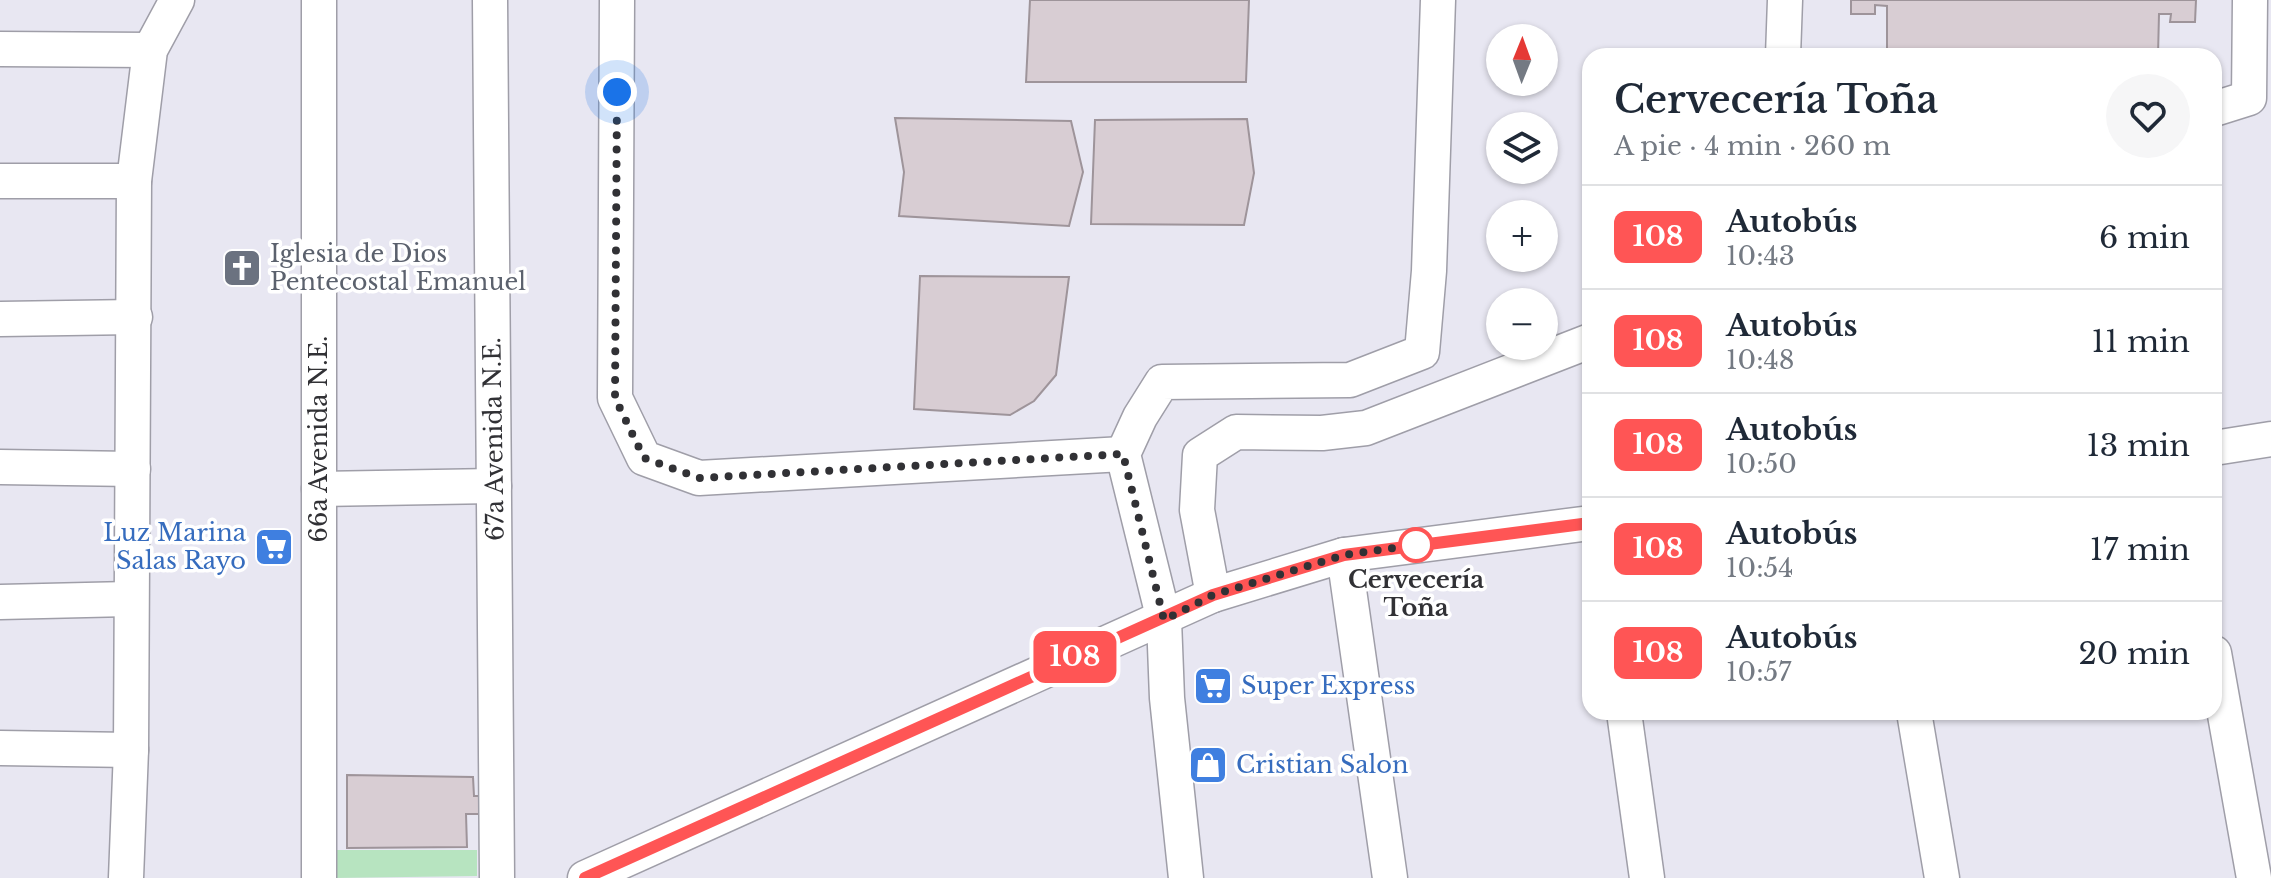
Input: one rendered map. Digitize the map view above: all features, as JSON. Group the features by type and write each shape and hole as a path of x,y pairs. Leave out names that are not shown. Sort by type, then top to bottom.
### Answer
{"street":[{"path":"126,878 131,750 129,599 135,317 134,181 150,50 177,0"},
{"name":"66a Avenida N.E.","path":"319,0 319,878"},
{"name":"67a Avenida N.E.","path":"490,0 497,878"},
{"path":"617,0 615,398 644,458 699,478 1123,454"},
{"path":"1186,878 1167,698 1164,620 1123,454 1140,417 1162,382 1350,380 1422,352 1429,271 1438,0"},
{"path":"1783,48 1785,0"},
{"path":"2222,106 2249,98 2250,0"},
{"path":"0,49 150,50"},
{"path":"0,181 134,181"},
{"path":"0,319 135,317"},
{"path":"1213,595 1197,510 1200,455 1236,432 1322,433 1366,428 1582,344"},
{"path":"2222,447 2271,439"},
{"path":"0,467 133,469"},
{"path":"319,489 494,486"},
{"path":"585,878 976,699 1164,620 1213,595 1344,555 1582,524"},
{"path":"1344,555 1390,878"},
{"path":"0,602 129,599"},
{"path":"2222,698 2254,878"},
{"path":"1625,720 1647,878"},
{"path":"1915,720 1942,878"},
{"path":"0,748 131,750"}],"green space":[{"path":"335,850 477,850 477,876 334,878"}],"building":[{"path":"1030,0 1249,0 1246,82 1026,82"},
{"path":"1851,0 2196,0 2195,22 2170,22 2171,14 2159,14 2158,48 1887,48 1887,6 1875,5 1875,14 1851,14"},
{"path":"895,118 1071,121 1083,172 1069,226 899,216 904,172"},
{"path":"1247,119 1254,173 1244,225 1091,224 1095,120"},
{"path":"920,276 1069,277 1056,375 1034,401 1010,415 914,409"},
{"path":"347,775 473,777 474,796 484,796 484,814 466,814 467,847 347,848"}],"bus line":[{"name":"108","path":"585,878 976,699 1164,620 1213,595 1344,555 1582,524"}],"place":[{"name":"Iglesia de Dios Pentecostal Emanuel","path":"242,268"},
{"name":"Cervecería Toña","path":"1416,545"},
{"name":"Luz Marina Salas Rayo","path":"274,547"},
{"name":"Super Express","path":"1213,686"},
{"name":"Cristian Salon","path":"1208,765"}],"route":[{"path":"617,92 615,398 644,458 699,478 1123,454 1164,620 1213,595 1344,555 1419,545 1416,545"}]}
